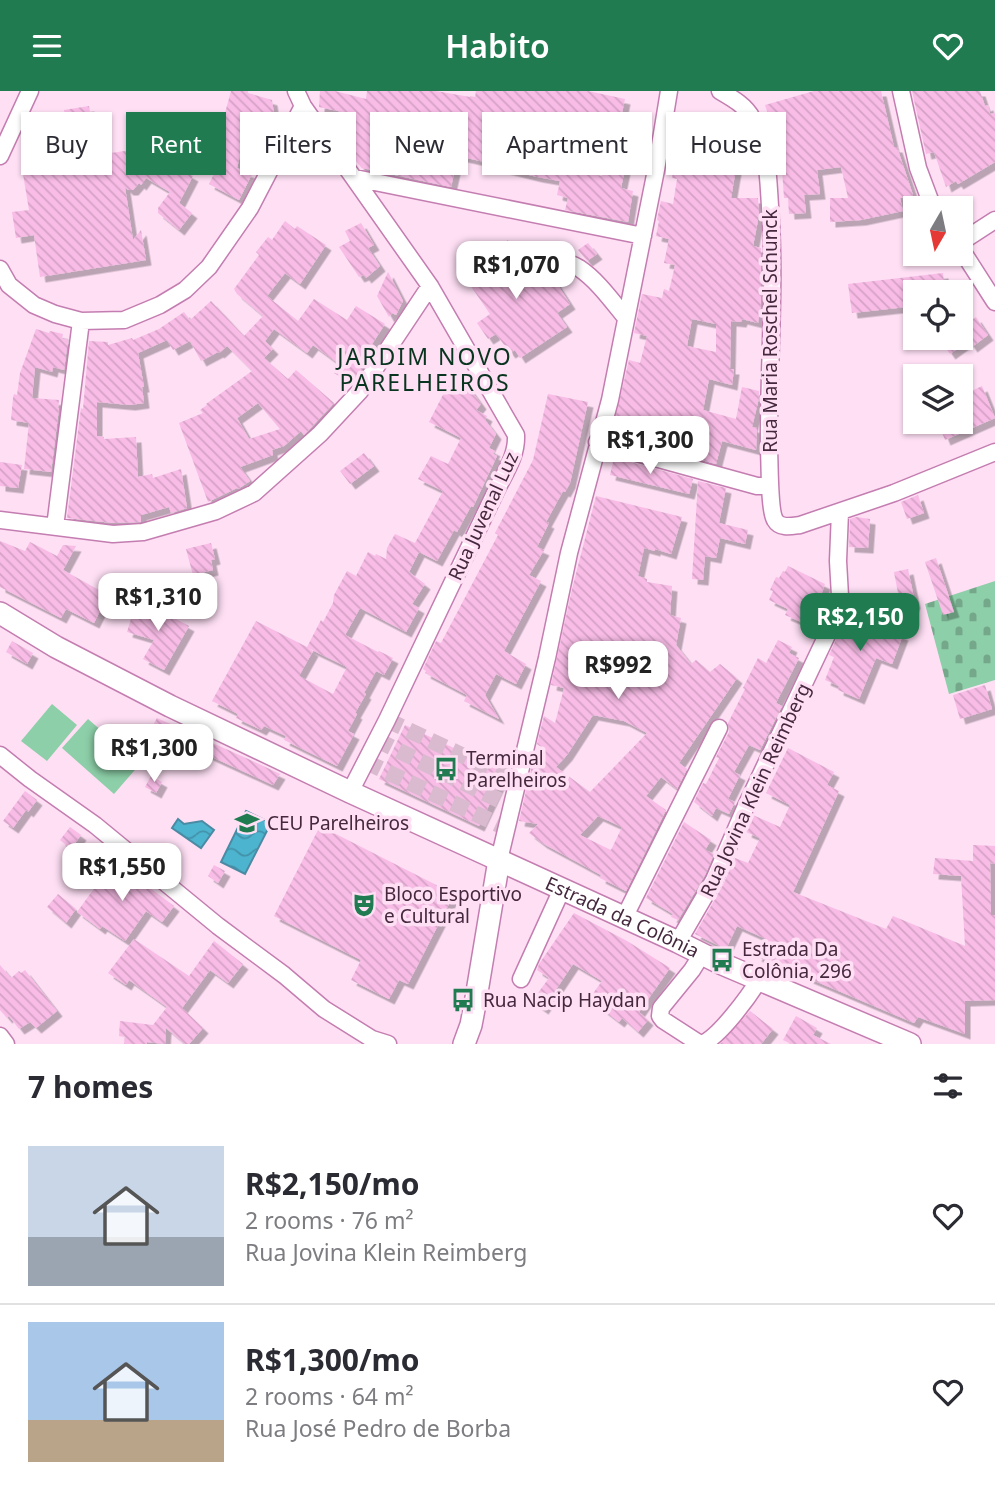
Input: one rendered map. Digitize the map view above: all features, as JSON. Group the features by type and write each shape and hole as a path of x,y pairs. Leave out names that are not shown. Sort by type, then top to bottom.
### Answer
{"main road":[{"name":"Estrada da Colônia","path":"0,613 56,647 170,706 354,784 499,860 759,980 910,1044"},
{"path":"460,1043 475,1005 499,860"}],"street":[{"path":"0,156 30,91"},
{"path":"499,860 569,553 607,413 635,282 669,91"},
{"name":"Rua Maria Roschel Schunck","path":"720,91 745,108 752,118 765,152 768,174 773,263 769,434 770,487 774,518 776,523 784,526 800,525 840,512"},
{"path":"901,91 918,168 928,196"},
{"path":"0,269 9,285 34,305 81,321 124,320 160,305 185,290 209,267 250,208 300,98"},
{"name":"Rua Juvenal Luz","path":"300,98 430,286 516,435 512,459 354,784"},
{"path":"355,178 643,236"},
{"path":"973,234 995,220"},
{"path":"563,261 578,268 610,298 626,318"},
{"path":"972,266 995,302"},
{"path":"0,520 113,534 143,532 216,511 254,493 320,434 360,391 430,286"},
{"path":"55,527 81,321"},
{"path":"597,442 757,486 770,487"},
{"path":"840,512 995,451"},
{"name":"Rua Jovina Klein Reimberg","path":"678,942 714,880 836,616 840,596 840,512"},
{"path":"624,918 719,728"},
{"path":"0,755 95,825 324,1009 372,1039 388,1044"},
{"path":"521,979 562,889"},
{"path":"702,954 660,1011 663,1020 701,1044 710,1039 746,1001 759,980"},
{"path":"0,1036 6,1044"}],"green space":[{"path":"995,581 995,680 949,694 925,604"},
{"path":"52,704 77,725 47,761 21,741"},
{"path":"88,719 140,764 114,794 62,748"}],"water":[{"path":"246,811 271,823 245,874 221,862"},
{"path":"178,819 184,824 202,821 214,830 201,848 172,828"}],"building":[{"path":"231,91 248,91 272,100 274,112 240,112 240,156 237,168 240,169 240,175 252,175 239,200 209,184 214,175 226,175 225,112"},
{"path":"320,91 335,91 366,99 367,91 436,91 475,97 476,91 588,91 625,99 622,112 482,112 482,161 468,158 468,112 370,112 370,170 362,168 356,161 356,112 319,107"},
{"path":"814,91 881,91 894,147 897,147 913,195 900,198 903,211 861,220 830,222 830,198 848,198 841,167 817,170 820,194 804,195 806,213 789,214 788,198 784,198 782,175 786,175 786,112 767,112 765,105"},
{"path":"912,91 980,91 990,114 995,113 995,162 958,184 956,181 946,187 934,152 926,154"},
{"path":"89,106 90,112 64,112"},
{"path":"126,151 126,175 193,176 179,203 192,213 179,230 158,213 158,208 170,192 146,178 133,190 125,187 133,240 141,230 146,260 40,277 34,235 16,238 12,212 29,210 23,175 112,175 112,153"},
{"path":"395,175 454,175 451,187"},
{"path":"529,175 624,175 621,188 633,191 628,222 565,210 568,198 557,195 560,181"},
{"path":"672,175 735,175 731,198 758,198 759,215 753,246 761,248 761,304 758,323 742,319 741,322 731,321 730,369 734,369 732,385 709,379 703,410 736,419 742,387 759,391 752,427 757,428 756,450 722,441 716,464 676,453 680,436 650,431 647,445 616,436 617,433 612,431 629,360 640,363 647,336 634,333 642,294 662,298 664,289 669,291 675,265 664,263 669,239 656,236 661,201 673,204 677,179 672,178","holes":["692,319 716,324 716,352 687,346"]},
{"path":"285,221 326,245 300,284 285,273 267,296 298,321 314,299 347,320 356,306 385,324 372,344 376,347 352,384 334,373 339,364 313,345 307,353 274,329 265,341 273,349 264,358 288,379 296,370 334,403 304,435 301,431 284,446 272,450 273,455 240,467 250,481 208,502 179,423 203,413 200,410 206,404 252,371 227,346 201,361 190,341 173,350 167,340 138,353 144,403 130,405 97,402 97,436 104,439 136,437 138,477 152,474 153,478 181,469 187,508 171,513 169,507 141,515 141,522 113,523 67,518 81,408 83,409 89,341 108,342 108,345 132,338 133,340 159,329 184,312 190,320 211,301 244,336 263,316 234,289 259,255 256,252 268,237 272,240","holes":["258,403 280,429 249,439 237,418"]},
{"path":"361,223 374,245 368,248 380,266 366,278 364,275 359,277 339,247 350,241 345,231"},
{"path":"508,240 537,282 550,273 570,304 557,313 567,327 520,358 515,350 510,353 496,334 488,339 477,323 490,314 461,272"},
{"path":"588,243 597,254 587,261 578,250"},
{"path":"388,272 403,301 396,315 392,313 389,317 377,296"},
{"path":"943,273 944,280 903,280 903,307 852,313 848,284"},
{"path":"976,317 988,335 973,346 973,319"},
{"path":"36,329 63,334 62,339 68,339 64,370 53,367 52,372 35,367 32,398 59,400 51,472 24,469 29,423 11,420 14,394 17,395 20,373"},
{"path":"464,381 481,404 476,410 487,416 485,420 496,434 489,448 495,451 493,454 497,456 473,507 471,506 457,532 454,530 437,561 419,552 409,572 425,584 412,604 419,608 406,632 360,608 345,635 393,658 384,675 376,671 364,693 366,694 348,731 354,734 337,766 284,740 286,736 264,726 261,730 236,718 238,714 212,701 256,621 307,647 333,603 334,595 347,571 356,576 368,552 386,559 387,548 395,534 415,543 443,491 418,479 431,456 448,464 461,438 429,422 448,385 458,392","holes":["308,648 347,667 333,694 299,676 313,651"]},
{"path":"982,386 995,418 973,428 973,390"},
{"path":"548,394 588,402 570,483 546,522 549,523 537,547 544,550 529,575 541,581 504,651 526,664 516,684 496,674 485,695 499,719 464,701 467,695 425,673 423,669 436,641 441,643 498,535 495,533 533,460"},
{"path":"943,434 959,434 945,440"},
{"path":"364,453 374,466 350,484 340,471"},
{"path":"612,457 693,479 689,494 610,475"},
{"path":"0,462 22,465 18,488 0,486"},
{"path":"698,481 726,488 719,523 748,530 745,544 720,538 716,558 705,556 703,580 692,579"},
{"path":"918,495 924,513 907,519 901,502"},
{"path":"596,496 682,517 671,554 644,548 638,576 647,579 647,582 672,586 670,615 681,618 676,645 691,664 696,660 710,672 720,664 737,678 679,763 687,769 677,789 661,777 646,796 666,810 626,891 600,878 601,875 529,833 538,824 519,821 533,761 545,750 537,744 544,716 555,723 564,688 551,685","holes":["593,715 624,721 647,733 590,792 556,767","598,816 622,827 611,850 580,835"]},
{"path":"850,519 870,519 868,548 849,547"},
{"path":"0,541 25,551 30,542 57,556 63,545 76,546 63,570 108,595 94,623 66,609 61,618 0,587"},
{"path":"211,543 215,559 211,560 213,570 193,575 186,549"},
{"path":"936,558 954,612 943,615 925,562"},
{"path":"788,566 825,584 819,601 827,606 821,622 809,616 806,624 785,615 788,609 769,600 776,577 779,578"},
{"path":"908,569 915,603 911,612 901,609 894,572"},
{"path":"138,604 147,607 148,604 189,626 164,670 143,659 154,640 127,632"},
{"path":"847,613 903,635 892,664 876,658 859,699 838,690 839,686 825,680 834,657 829,655"},
{"path":"778,640 792,647 789,653 799,658 776,703 782,706 760,750 749,745 734,772 740,775 728,799 735,802 729,814 716,808 712,816 694,802 719,758 716,757 729,732 728,723 758,658 766,663"},
{"path":"12,641 33,653 27,664 6,652"},
{"path":"985,685 992,709 960,719 953,695"},
{"path":"157,718 280,774 273,785 151,729"},
{"path":"405,725 505,772 479,826 379,779"},
{"path":"788,748 834,772 827,785 839,791 793,892 886,929 893,916 965,946 961,876 933,874 935,858 973,861 973,845 995,846 995,864 990,863 991,915 995,915 995,1000 965,1001 965,1034 918,1017 914,1023 756,956 766,939 737,926 726,949 695,934 735,858 748,863 760,838 746,832 753,815 780,827 790,805 766,793"},
{"path":"151,776 162,782 156,793 145,787"},
{"path":"25,791 37,800 13,828 3,821"},
{"path":"684,822 711,840 705,850 714,854 705,875 678,920 671,917 673,914 646,898"},
{"name":"Bloco Esportivo e Cultural","path":"320,826 454,894 408,984 399,980 389,999 351,980 361,960 274,916"},
{"path":"70,827 81,835 71,849 60,840"},
{"path":"114,861 174,906 162,922 146,911 125,941 102,926 100,929 77,912"},
{"path":"214,865 225,871 218,883 208,876"},
{"path":"58,894 76,909 66,923 47,907"},
{"path":"574,913 670,968 639,1012 648,1020 638,1032 622,1018 619,1022 589,999 602,981 573,964 543,1009 532,1001 549,978 537,970 539,964"},
{"path":"134,939 189,976 214,941 243,964 228,983 210,970 182,1008 203,1028 189,1044 185,1044 166,1028 165,1044 124,1044 125,1037 119,1036 120,1021 153,1025 167,1007 129,980 126,985 108,973"},
{"path":"0,965 11,978 19,971 21,973 25,970 57,1011 36,1028 30,1022 19,1029 9,1016 7,1018 0,1010"},
{"path":"750,1011 773,1029 761,1044 720,1044"},
{"path":"796,1016 817,1028 813,1035 831,1044 791,1044 783,1040"}],"tunnel":[{"path":"387,720 517,781"},
{"path":"377,740 511,806"},
{"path":"366,762 506,828"}],"place":[{"name":"Terminal Parelheiros","path":"446,769"},
{"name":"CEU Parelheiros","path":"247,823"},
{"name":"Bloco Esportivo e Cultural","path":"364,905"},
{"name":"Estrada Da Colônia, 296","path":"722,960"},
{"name":"Rua Nacip Haydan","path":"463,1000"}],"district":[{"name":"JARDIM NOVO PARELHEIROS","path":"425,369"}]}
